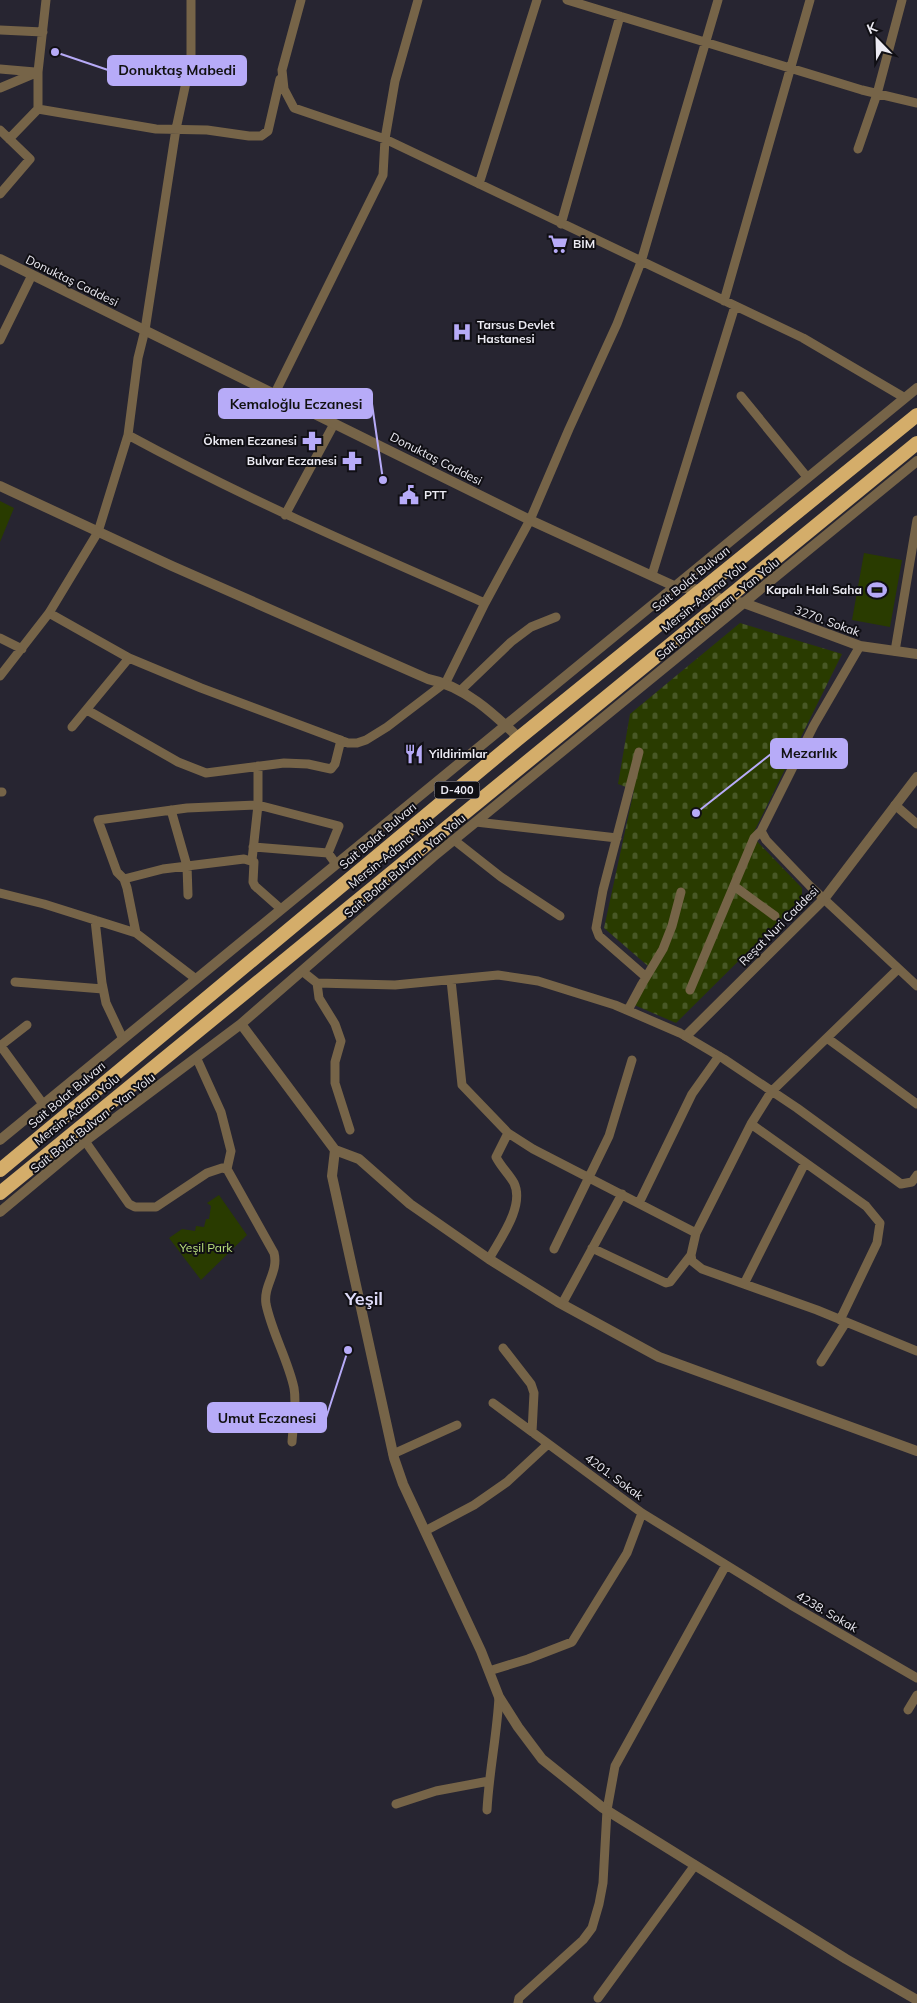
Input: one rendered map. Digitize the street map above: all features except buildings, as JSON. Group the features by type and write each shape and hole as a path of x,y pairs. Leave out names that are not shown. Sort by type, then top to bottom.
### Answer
{"highway":[{"name":"Sait Bolat Bulvarı","path":"0,1170 519,738 917,414"},
{"name":"Mersin-Adana Yolu","path":"0,1193 917,442"}],"street":[{"path":"9,139 38,109 38,72 46,0"},
{"path":"0,676 49,613 98,532 128,435 138,358 145,330 176,129 191,59 191,0"},
{"path":"38,109 156,129 207,130 261,136 268,131 300,0"},
{"path":"275,393 383,175 386,139 395,81 418,0"},
{"path":"479,184 537,0"},
{"path":"567,0 877,94 917,103"},
{"path":"49,613 129,658 201,688 341,740 357,743 366,740 387,727 446,682 485,603 530,520 617,324 641,262 718,0"},
{"path":"724,301 810,0"},
{"path":"858,149 877,94 902,0"},
{"path":"562,224 620,16"},
{"path":"0,30 43,32"},
{"path":"0,69 38,72"},
{"path":"282,70 284,89 294,108 386,139 802,338 905,398"},
{"path":"0,88 38,72"},
{"path":"0,130 30,159 0,194"},
{"name":"Donuktaş Caddesi","path":"0,259 530,520 674,586"},
{"path":"1,337 32,275"},
{"path":"652,575 735,306"},
{"path":"0,1140 917,388"},
{"path":"741,396 807,477"},
{"path":"285,515 334,424"},
{"path":"128,435 188,468 285,515 485,603"},
{"name":"Sait Bolat Bulvarı - Yan Yolu","path":"0,1212 85,1142 198,1059 241,1024 454,840 917,461"},
{"path":"0,486 98,532 428,678 446,682 473,698 519,738"},
{"path":"895,651 917,520"},
{"name":"3270. Sokak","path":"674,586 700,590 724,600 744,603 860,646 917,654"},
{"path":"460,691 511,642 531,627 556,617"},
{"path":"0,638 22,649"},
{"path":"690,990 754,838 761,831 814,725 860,646"},
{"path":"72,727 129,658"},
{"path":"86,710 192,768 206,773 284,763 308,764 331,769 341,740"},
{"path":"638,752 603,890 596,928 599,936 646,977"},
{"path":"258,766 258,805 252,860 254,862 253,882 281,909"},
{"name":"Reşat Nuri Caddesi","path":"686,1036 824,899 917,777"},
{"path":"136,933 124,879 116,872 98,820 171,810 258,805 339,826 328,853"},
{"path":"895,805 917,824"},
{"path":"171,810 187,866 188,895"},
{"path":"476,822 617,838"},
{"path":"761,831 766,840 824,899 917,986"},
{"path":"454,840 501,877 560,916"},
{"path":"253,847 328,853 336,864"},
{"path":"124,879 187,866 244,859 252,860"},
{"path":"734,886 775,916"},
{"path":"628,1010 663,949 672,926 681,892"},
{"path":"0,893 44,904 136,933 196,979"},
{"path":"94,920 106,1003 123,1039"},
{"path":"898,969 771,1092 750,1124 696,1233 691,1255 692,1261 702,1270 843,1321 917,1351"},
{"path":"302,971 317,983 395,985 498,975 538,981 628,1010 686,1036 719,1056 797,1108 901,1184 912,1182 917,1175"},
{"path":"450,980 460,1081 508,1133 533,1149 696,1233"},
{"path":"15,982 103,989"},
{"path":"317,983 320,998 335,1024 342,1041 335,1062 335,1083 350,1130"},
{"path":"241,1024 335,1150 359,1159 410,1204 489,1259 562,1304 659,1357 917,1451"},
{"path":"27,1025 0,1046 43,1104"},
{"path":"827,1038 917,1104"},
{"path":"639,1203 692,1094 719,1056"},
{"path":"198,1059 221,1112 231,1151 227,1169 274,1253 276,1262 274,1274 267,1286 266,1304 294,1389 292,1442"},
{"path":"554,1249 609,1136 632,1060"},
{"path":"750,1124 866,1206 880,1223 878,1243 843,1321 821,1362"},
{"path":"489,1259 517,1206 517,1193 514,1183 496,1158 508,1133"},
{"path":"85,1142 129,1204 135,1207 156,1207 207,1173 222,1168 227,1169"},
{"path":"335,1150 332,1176 393,1454 403,1484 489,1671 499,1697 518,1727 542,1759 607,1810 846,1959 917,2000"},
{"path":"744,1284 805,1163"},
{"path":"562,1304 622,1194"},
{"path":"592,1248 666,1283 670,1282 691,1255"},
{"path":"503,1348 531,1384 534,1393 532,1432"},
{"name":"4201. Sokak","path":"493,1402 642,1513 726,1565"},
{"path":"393,1454 457,1425"},
{"path":"424,1531 474,1506 507,1482 548,1444"},
{"path":"489,1671 528,1659 572,1642 627,1553 642,1513"},
{"path":"518,2003 519,1998 583,1940 592,1928 600,1904 607,1810 616,1766 726,1565"},
{"name":"4238. Sokak","path":"726,1565 917,1678"},
{"path":"908,1710 917,1695"},
{"path":"487,1810 489,1780 498,1721 499,1697"},
{"path":"396,1804 436,1791 489,1780"},
{"path":"598,1998 695,1865"}],"green space":[{"path":"0,501 14,508 0,542"},
{"name":"Kapalı Halı Saha","path":"864,553 902,560 890,627 852,620"},
{"path":"740,623 842,654 752,836 802,888 802,898 676,1023 632,1004 648,966 604,928 634,790 618,784 630,714"},
{"name":"Yeşil Park","path":"219,1195 247,1235 201,1280 169,1238 182,1229 195,1231 196,1226 204,1227 206,1219 209,1219 211,1206 207,1203"}],"place":[{"name":"Donuktaş Mabedi","path":"55,52"},
{"name":"BİM","path":"558,244"},
{"name":"Tarsus Devlet Hastanesi","path":"462,332"},
{"name":"Ökmen Eczanesi","path":"312,441"},
{"name":"Bulvar Eczanesi","path":"352,461"},
{"name":"Kemaloğlu Eczanesi","path":"383,480"},
{"name":"PTT","path":"409,495"},
{"name":"Kapalı Halı Saha","path":"877,590"},
{"name":"Yildirimlar","path":"414,754"},
{"name":"Mezarlık","path":"696,813"},
{"name":"Umut Eczanesi","path":"348,1350"}],"district":[{"name":"Yeşil","path":"364,1299"}]}
